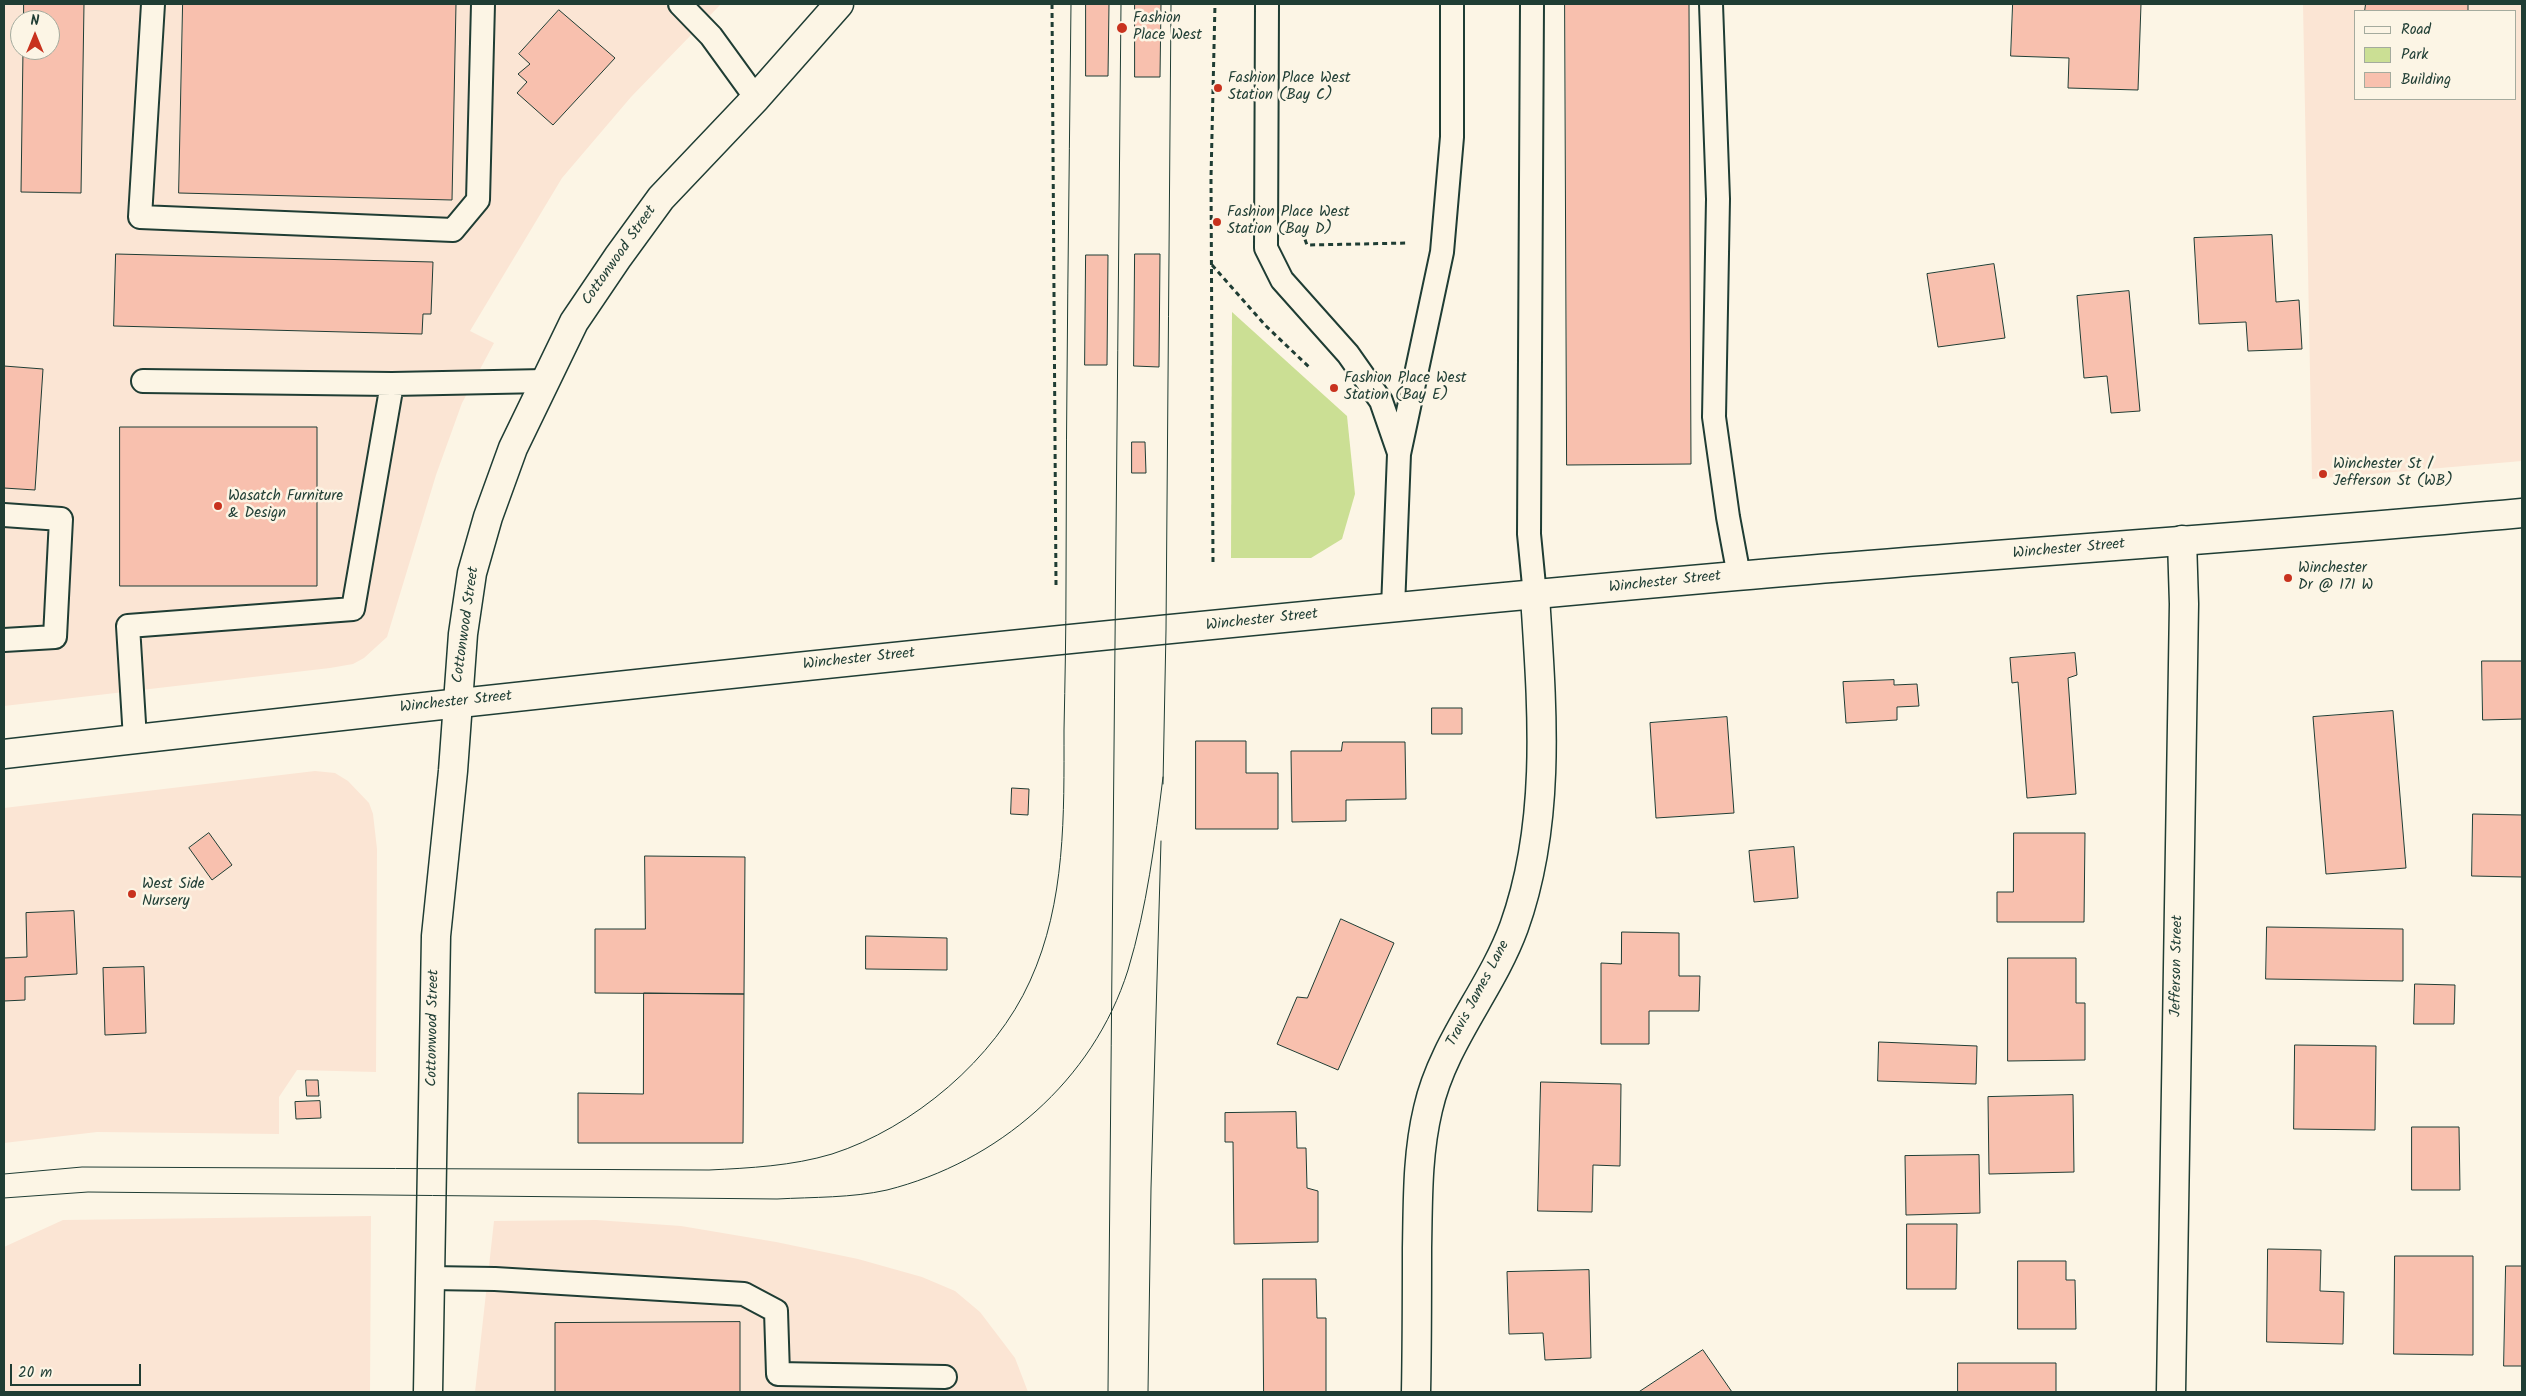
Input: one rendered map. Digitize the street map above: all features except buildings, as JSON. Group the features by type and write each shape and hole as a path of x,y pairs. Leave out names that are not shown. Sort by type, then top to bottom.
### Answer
{"street":[{"name":"Cottonwood Street","path":"428,1392 436,936 453,772 463,634 472,573 488,517 513,448 574,322 661,198 756,98 839,4"},
{"name":"Winchester Street","path":"4,754 457,702 812,664 1393,608 1739,576 2522,513"},
{"name":"Jefferson Street","path":"2171,1392 2184,604 2182,540"},
{"name":"Travis James Lane","path":"1416,1392 1418,1170 1428,1108 1442,1064 1476,1005 1514,927 1535,846 1542,756 1542,703 1535,596"}],"lane":[{"path":"153,4 140,217 454,230 478,200 483,4"},
{"path":"680,4 711,36 756,98"},
{"path":"1267,4 1264,225 1266,248 1282,280 1348,354 1381,401 1399,454"},
{"path":"1393,608 1399,454 1442,252 1452,137 1452,4"},
{"path":"1532,4 1529,534 1535,596"},
{"path":"1711,4 1718,199 1714,417 1728,517 1739,576"},
{"path":"143,381 392,384 545,381"},
{"path":"135,739 128,626 354,609 392,384"},
{"path":"4,516 61,519 55,636 4,640"},
{"path":"430,1278 495,1279 744,1294 776,1311 778,1374 944,1377"}],"path":[{"path":"1052,4 1056,585"},
{"path":"1213,562 1211,264 1215,4"},
{"path":"1302,229 1307,245 1412,243"},
{"path":"1211,264 1266,326 1313,370"}],"shaded area":[{"path":"4,4 721,4 631,97 562,178 470,331 494,343 462,403 436,475 387,637 364,658 353,664 4,706"},
{"path":"2303,4 2522,4 2522,461 2312,479"},
{"path":"315,771 335,773 348,781 369,803 373,814 377,849 376,1072 297,1070 279,1097 279,1134 97,1132 4,1143 4,808"},
{"path":"371,1216 370,1392 4,1392 4,1247 63,1220"},
{"path":"596,1220 681,1226 776,1242 858,1259 922,1277 955,1291 980,1312 1015,1358 1028,1392 475,1392 494,1221"}],"green space":[{"path":"1232,312 1347,416 1355,494 1342,539 1311,558 1231,558"}],"tram line":[{"path":"4,1174 82,1167 709,1170 771,1166 832,1154 892,1127 948,1087 973,1063 996,1037 1015,1010 1030,981 1042,951 1057,889 1063,826 1071,4"},
{"path":"1108,1392 1121,4"},
{"path":"1163,784 1171,4"},
{"path":"4,1198 88,1192 777,1199 874,1193 928,1177 967,1159 1003,1137 1036,1111 1066,1081 1091,1047 1112,1010 1128,970 1135,946 1150,874 1163,777"},
{"path":"1148,1392 1151,1188 1161,841"}],"place":[{"name":"Fashion Place West","path":"1122,28"},
{"name":"Fashion Place West Station (Bay C)","path":"1218,88"},
{"name":"Fashion Place West Station (Bay D)","path":"1217,222"},
{"name":"Fashion Place West Station (Bay E)","path":"1334,388"},
{"name":"Winchester St / Jefferson St (WB)","path":"2323,474"},
{"name":"Wasatch Furniture & Design","path":"218,506"},
{"name":"Winchester Dr @ 171 W","path":"2288,578"},
{"name":"West Side Nursery","path":"132,894"}]}
